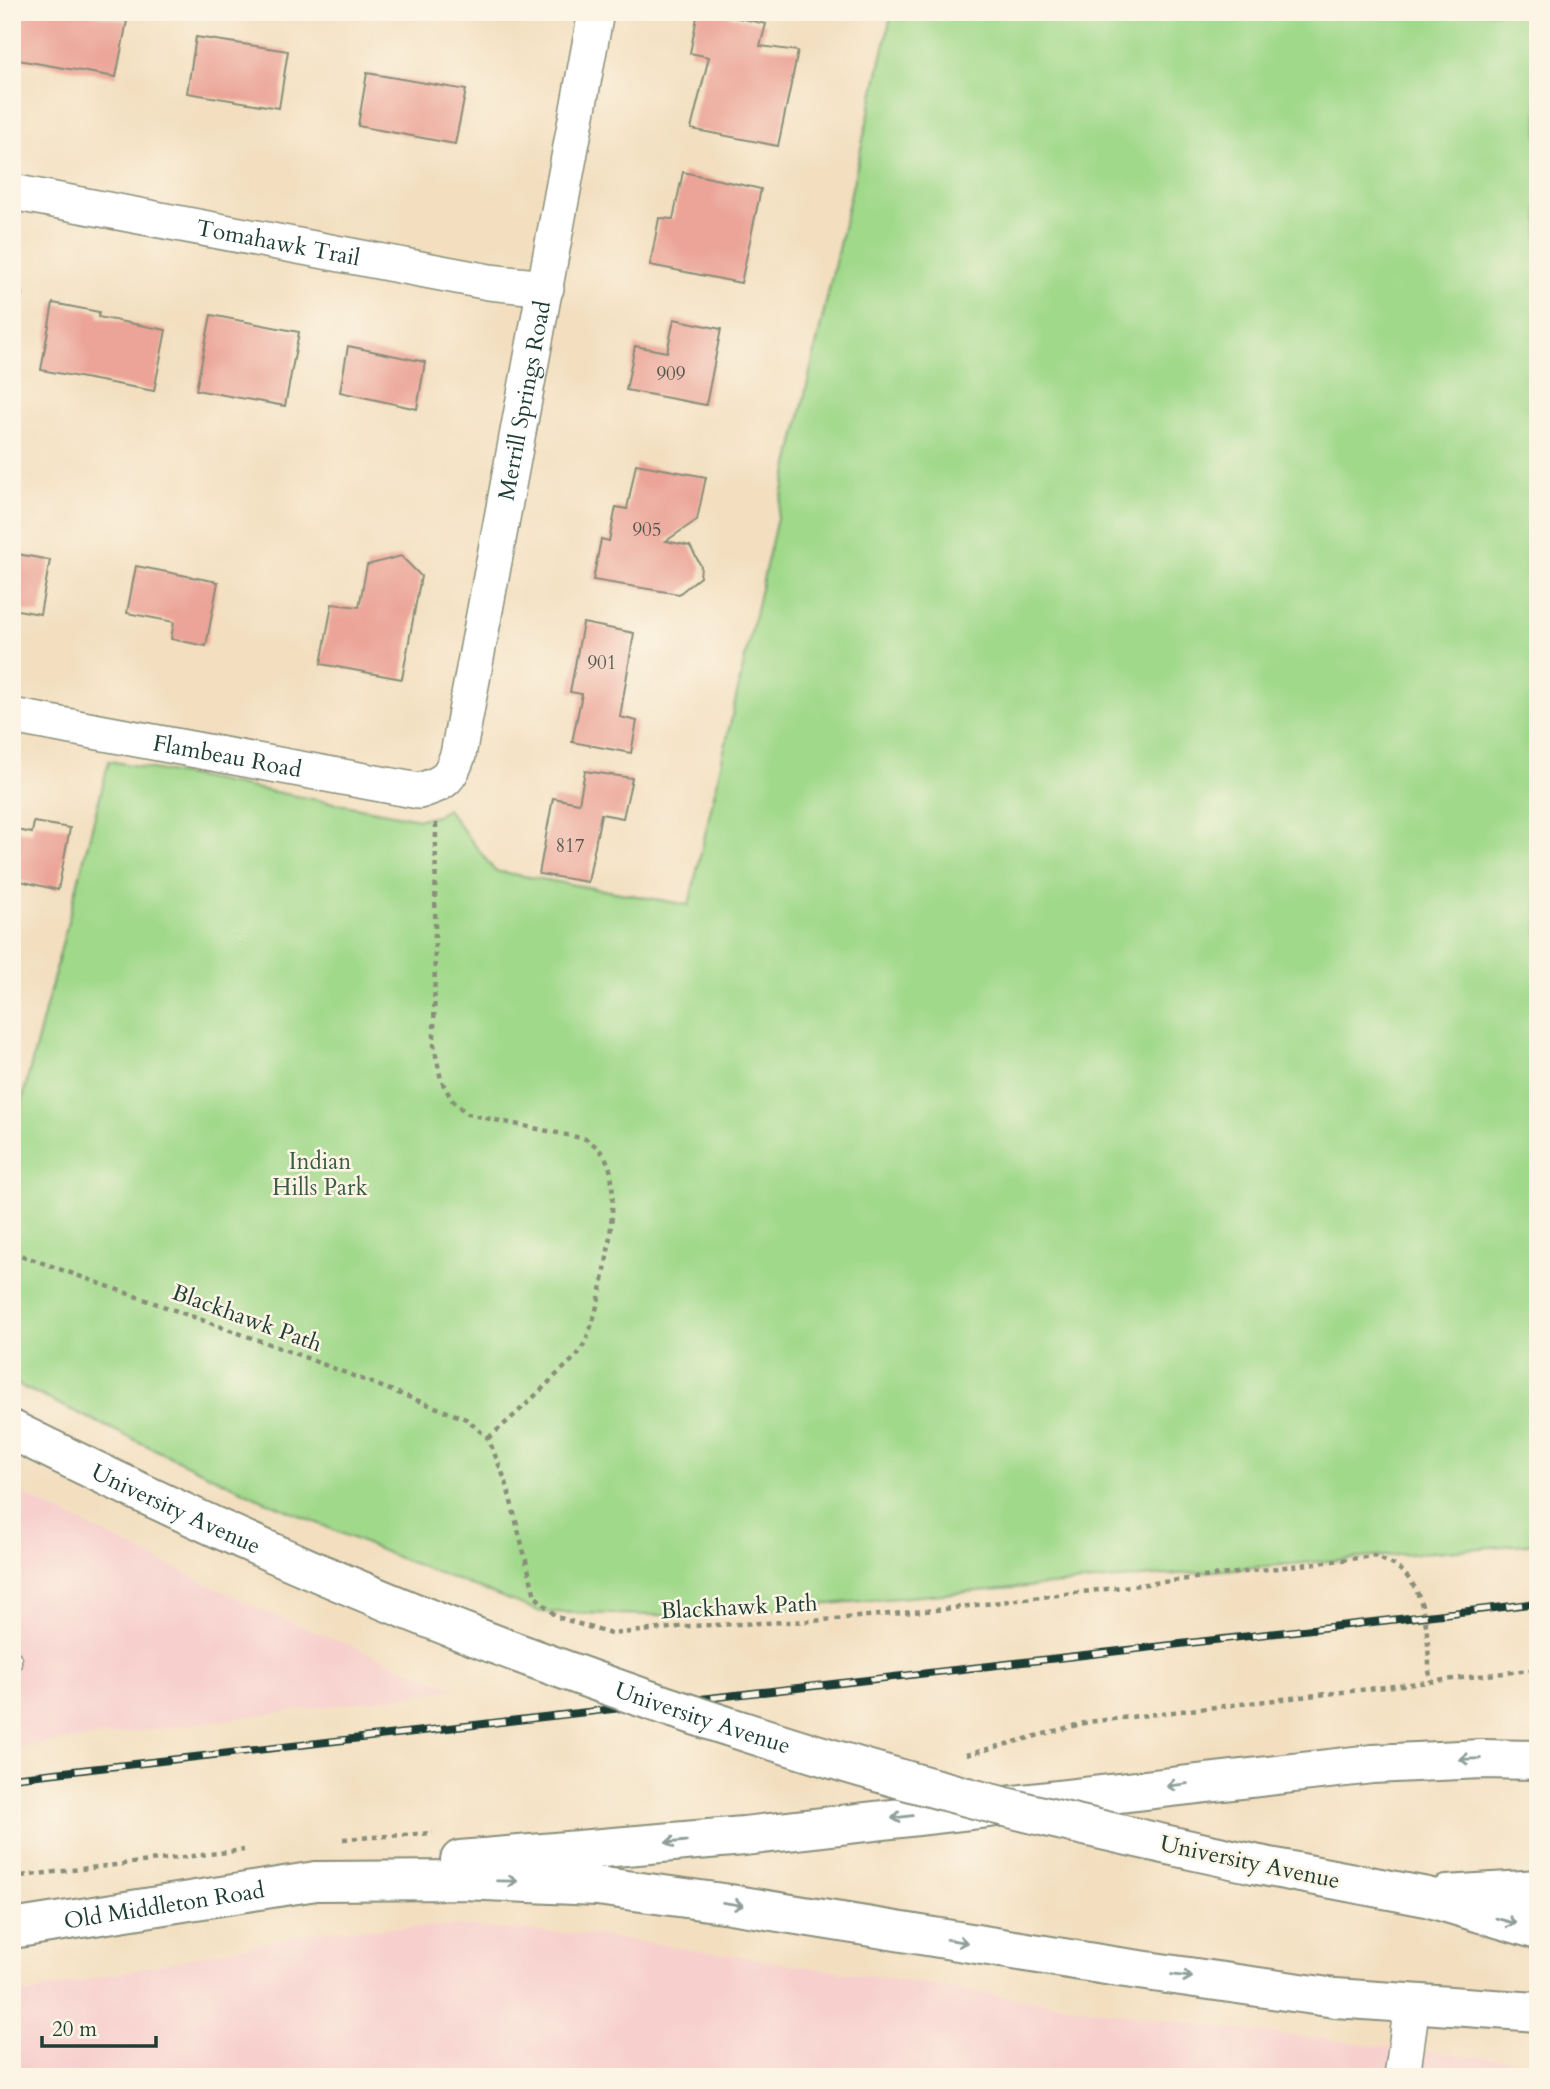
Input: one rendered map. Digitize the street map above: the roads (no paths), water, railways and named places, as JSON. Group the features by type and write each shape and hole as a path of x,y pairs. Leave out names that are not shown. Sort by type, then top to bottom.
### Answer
{"main road":[{"name":"University Avenue","path":"12,1430 191,1517 307,1568 496,1645 719,1724 990,1803 1259,1865 1427,1897 1538,1930"},
{"path":"316,1881 439,1862 744,1836 1359,1765 1482,1759 1538,1760"},
{"path":"316,1881 463,1880 607,1887 1335,1998 1538,2012"},
{"name":"Old Middleton Road","path":"12,1929 316,1881"},
{"name":"University Avenue","path":"1427,1897 1538,1889"}],"street":[{"name":"Merrill Springs Road","path":"437,786 451,775 458,755 547,288 596,12"},
{"name":"Tomahawk Trail","path":"12,192 489,282 547,288"},
{"name":"Flambeau Road","path":"12,716 419,791 437,786"},
{"path":"1402,2077 1412,2005"}],"railway":[{"path":"12,1778 1538,1603"}],"park label":[{"name":"Indian Hills Park","path":"320,1174"}]}
